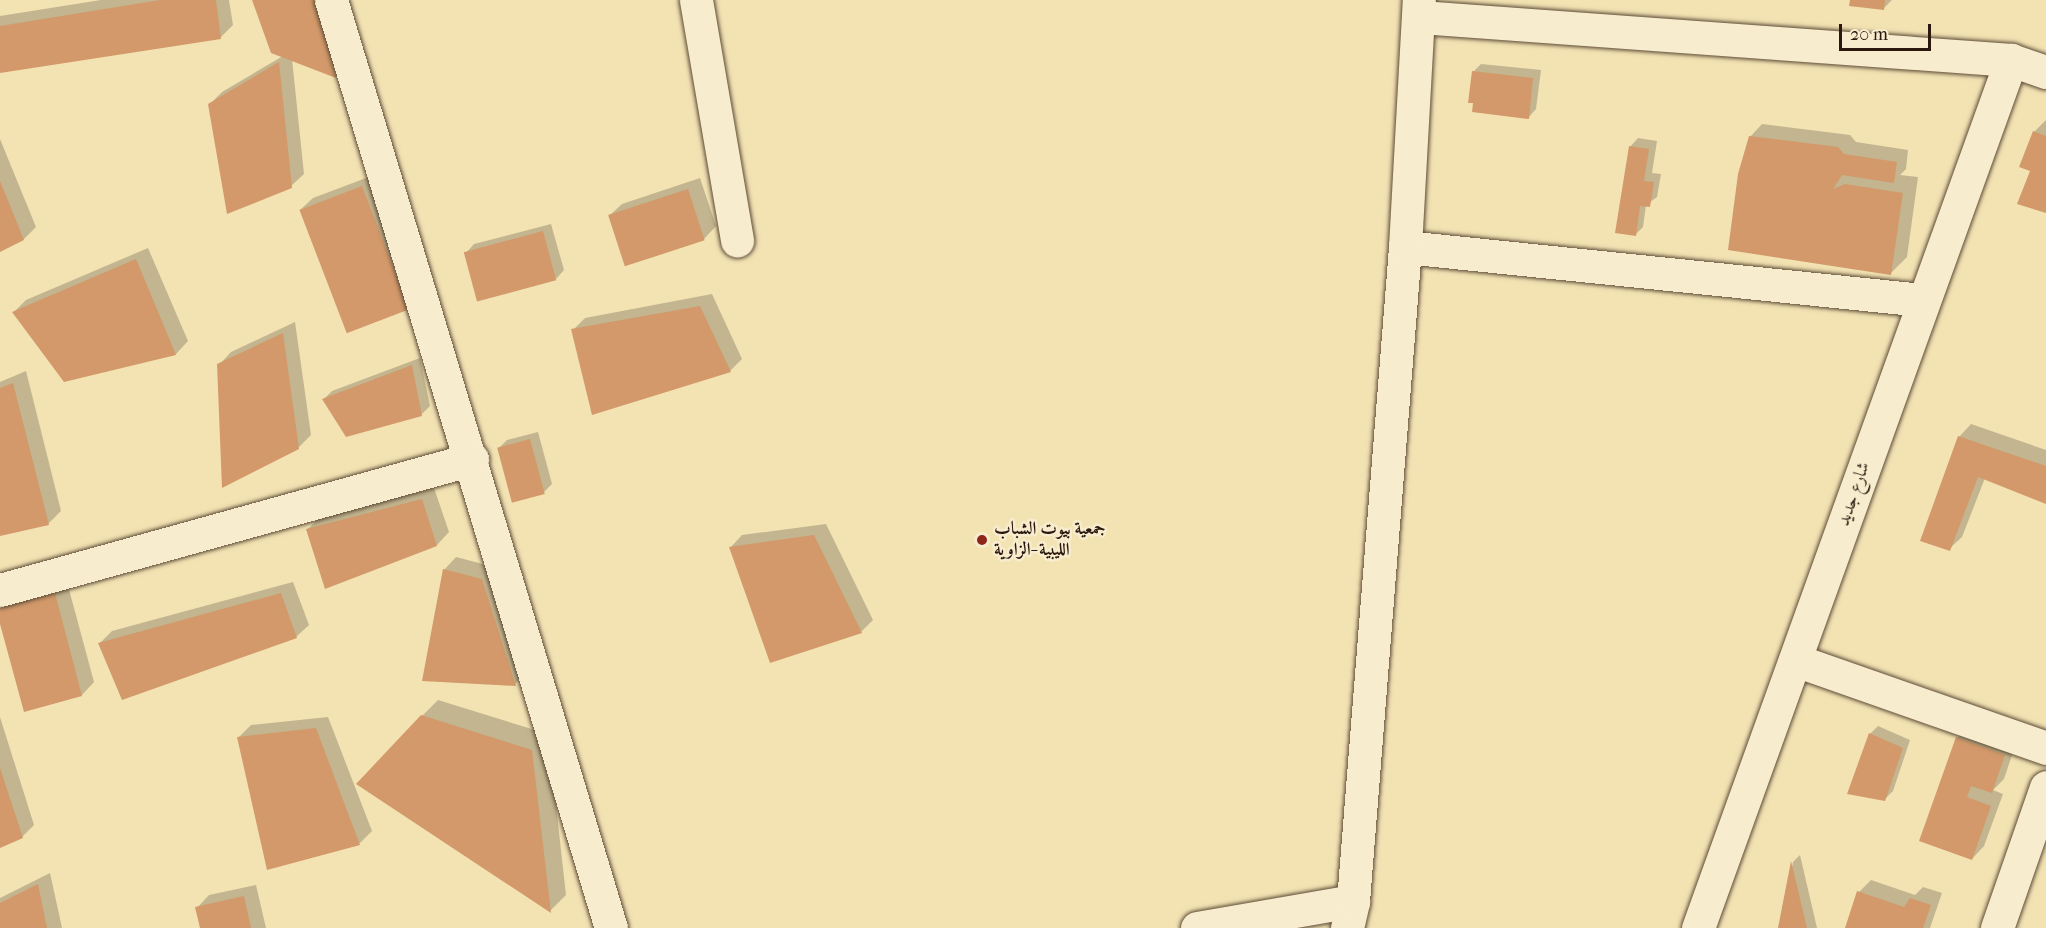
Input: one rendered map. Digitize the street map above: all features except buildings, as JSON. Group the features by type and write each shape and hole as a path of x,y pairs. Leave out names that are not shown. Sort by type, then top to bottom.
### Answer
{"street":[{"path":"331,0 472,459 611,928"},
{"path":"696,0 737,241"},
{"path":"1197,928 1350,915 1405,247 1420,8 2011,60 2046,72"},
{"name":"شارع جديد","path":"1698,928 1922,300 2011,60"},
{"path":"1405,247 1922,300"},
{"path":"0,590 472,459"},
{"path":"1795,660 2046,748"},
{"path":"1997,928 2046,787"}],"place":[{"name":"جمعية بيوت الشباب الليبية -الزاوية","path":"982,540"}]}
